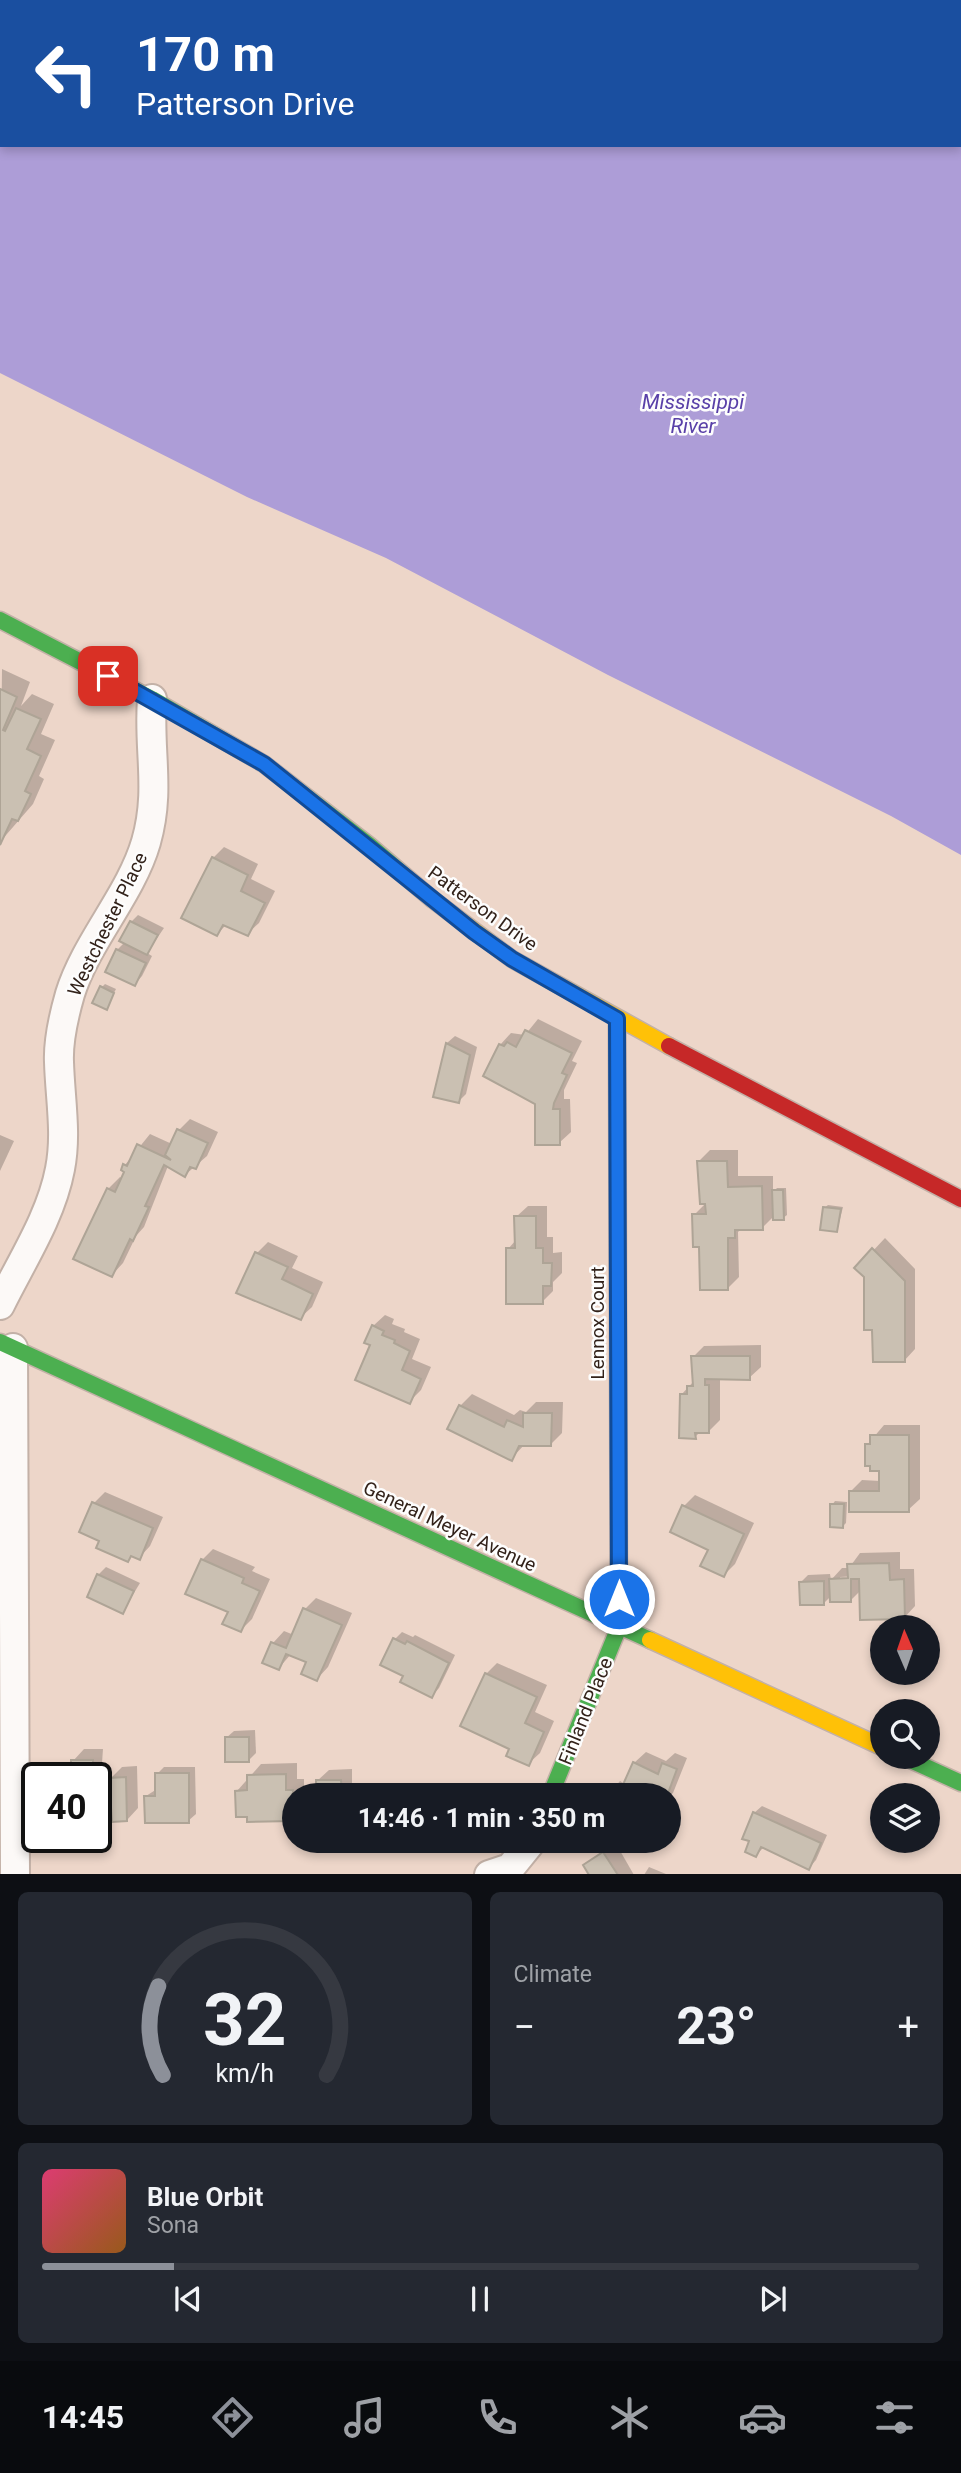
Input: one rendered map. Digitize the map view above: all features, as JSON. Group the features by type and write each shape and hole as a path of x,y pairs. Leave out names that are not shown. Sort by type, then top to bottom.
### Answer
{"street":[{"name":"Patterson Drive","path":"0,620 152,699 264,764 438,904 512,959 617,1019 961,1199"},
{"name":"Westchester Place","path":"0,1305 49,1206 60,1170 63,1140 59,1059 71,992 145,845 154,811 156,784 150,727 152,699"},
{"name":"Lennox Court","path":"617,1019 619,1627"},
{"name":"General Meyer Avenue","path":"7,1345 870,1742"},
{"path":"7,1345 15,1874"},
{"name":"Finland Place","path":"555,1783 619,1627"},
{"path":"930,1769 961,1783"},
{"path":"489,1874 510,1868 522,1853"}],"water":[{"name":"Mississippi River","path":"0,147 961,147 961,855 891,816 608,675 386,558 247,497 0,373"}],"building":[{"path":"0,689 17,697 3,730 5,731 16,708 41,719 27,749 41,756 25,791 31,794 18,821 12,819 0,845"},
{"path":"212,857 248,875 241,891 265,903 248,936 223,925 217,936 181,918"},
{"path":"130,921 158,935 147,955 119,941"},
{"path":"116,949 146,963 135,986 105,972"},
{"path":"100,986 114,993 107,1010 92,1003"},
{"path":"525,1030 572,1053 562,1073 567,1075 553,1109 560,1109 560,1145 535,1145 535,1104 483,1076 499,1044 504,1046 507,1042 516,1047"},
{"path":"446,1043 470,1055 459,1103 433,1097"},
{"path":"177,1129 208,1143 196,1169 190,1167 185,1177 164,1165 145,1206 149,1207 112,1277 73,1259 107,1188 115,1192 124,1172 121,1170 123,1164 127,1166 137,1144 171,1160 165,1155"},
{"path":"697,1161 727,1161 728,1187 762,1186 763,1230 735,1230 735,1238 728,1238 728,1290 700,1290 699,1247 693,1247 692,1214 706,1214 705,1204 700,1204"},
{"path":"772,1190 783,1190 784,1220 773,1220"},
{"path":"823,1207 841,1209 837,1232 820,1230"},
{"path":"514,1216 536,1216 536,1248 543,1248 543,1263 552,1263 551,1286 543,1286 543,1304 506,1304 506,1248 515,1248"},
{"path":"872,1248 905,1281 905,1362 873,1362 872,1330 864,1330 864,1277 854,1268"},
{"path":"255,1252 288,1267 282,1279 313,1294 301,1320 236,1293"},
{"path":"372,1325 384,1331 382,1335 395,1340 394,1343 410,1351 402,1370 421,1379 410,1404 355,1380 370,1345 364,1343"},
{"path":"691,1356 750,1356 750,1380 705,1379 705,1385 709,1385 709,1433 695,1433 696,1439 679,1438 680,1394 687,1394 687,1386 693,1386"},
{"path":"459,1405 504,1427 507,1420 523,1427 523,1413 552,1413 551,1446 519,1446 512,1461 447,1429"},
{"path":"870,1435 909,1435 909,1512 849,1512 849,1491 879,1491 879,1471 870,1471 870,1466 865,1466 865,1444 870,1444"},
{"path":"92,1502 153,1528 140,1560 131,1556 128,1562 96,1548 99,1541 79,1532"},
{"path":"830,1504 844,1504 843,1528 830,1527"},
{"path":"682,1505 744,1534 724,1577 700,1566 708,1550 670,1532"},
{"path":"201,1559 244,1578 242,1583 260,1591 241,1632 222,1624 228,1612 185,1594"},
{"path":"889,1563 890,1580 904,1579 905,1615 870,1615 870,1620 860,1620 859,1579 851,1579 851,1602 830,1602 829,1579 848,1578 847,1564"},
{"path":"97,1574 134,1591 123,1614 87,1597"},
{"path":"824,1581 824,1605 800,1605 799,1582"},
{"path":"303,1608 342,1625 317,1681 301,1674 306,1662 286,1654 279,1670 262,1663 271,1642 286,1648"},
{"path":"393,1638 405,1644 407,1641 449,1663 432,1698 400,1682 403,1676 380,1665"},
{"path":"485,1673 537,1697 525,1723 544,1732 529,1766 506,1756 509,1749 460,1726"},
{"path":"225,1737 249,1737 249,1762 225,1762"},
{"path":"71,1760 93,1760 93,1762"},
{"path":"633,1762 658,1774 662,1763 677,1769 672,1783 624,1783"},
{"path":"155,1773 189,1773 189,1823 145,1823 144,1796 155,1796"},
{"path":"286,1774 286,1783 282,1783 282,1821 247,1822 247,1817 236,1817 235,1791 247,1790 247,1775"},
{"path":"126,1777 127,1821 112,1822 112,1778"},
{"path":"316,1780 341,1780 341,1783 316,1783"},
{"path":"753,1812 821,1843 809,1870 761,1847 756,1857 745,1852 749,1841 742,1839"},
{"path":"604,1853 617,1874 588,1874 583,1865"}],"traffic: fast":[{"path":"0,620 152,699 264,764 369,845 432,899"},
{"path":"555,1783 619,1627 617,1019"},
{"path":"0,1342 650,1640"},
{"path":"930,1769 961,1783"}],"traffic: slow":[{"path":"432,899 512,959 669,1046"},
{"path":"650,1640 870,1741"}],"traffic: jam":[{"path":"669,1046 961,1199"}],"route":[{"path":"108,676 219,736 264,764 369,845 474,932 512,959 617,1019 619,1599"}]}
